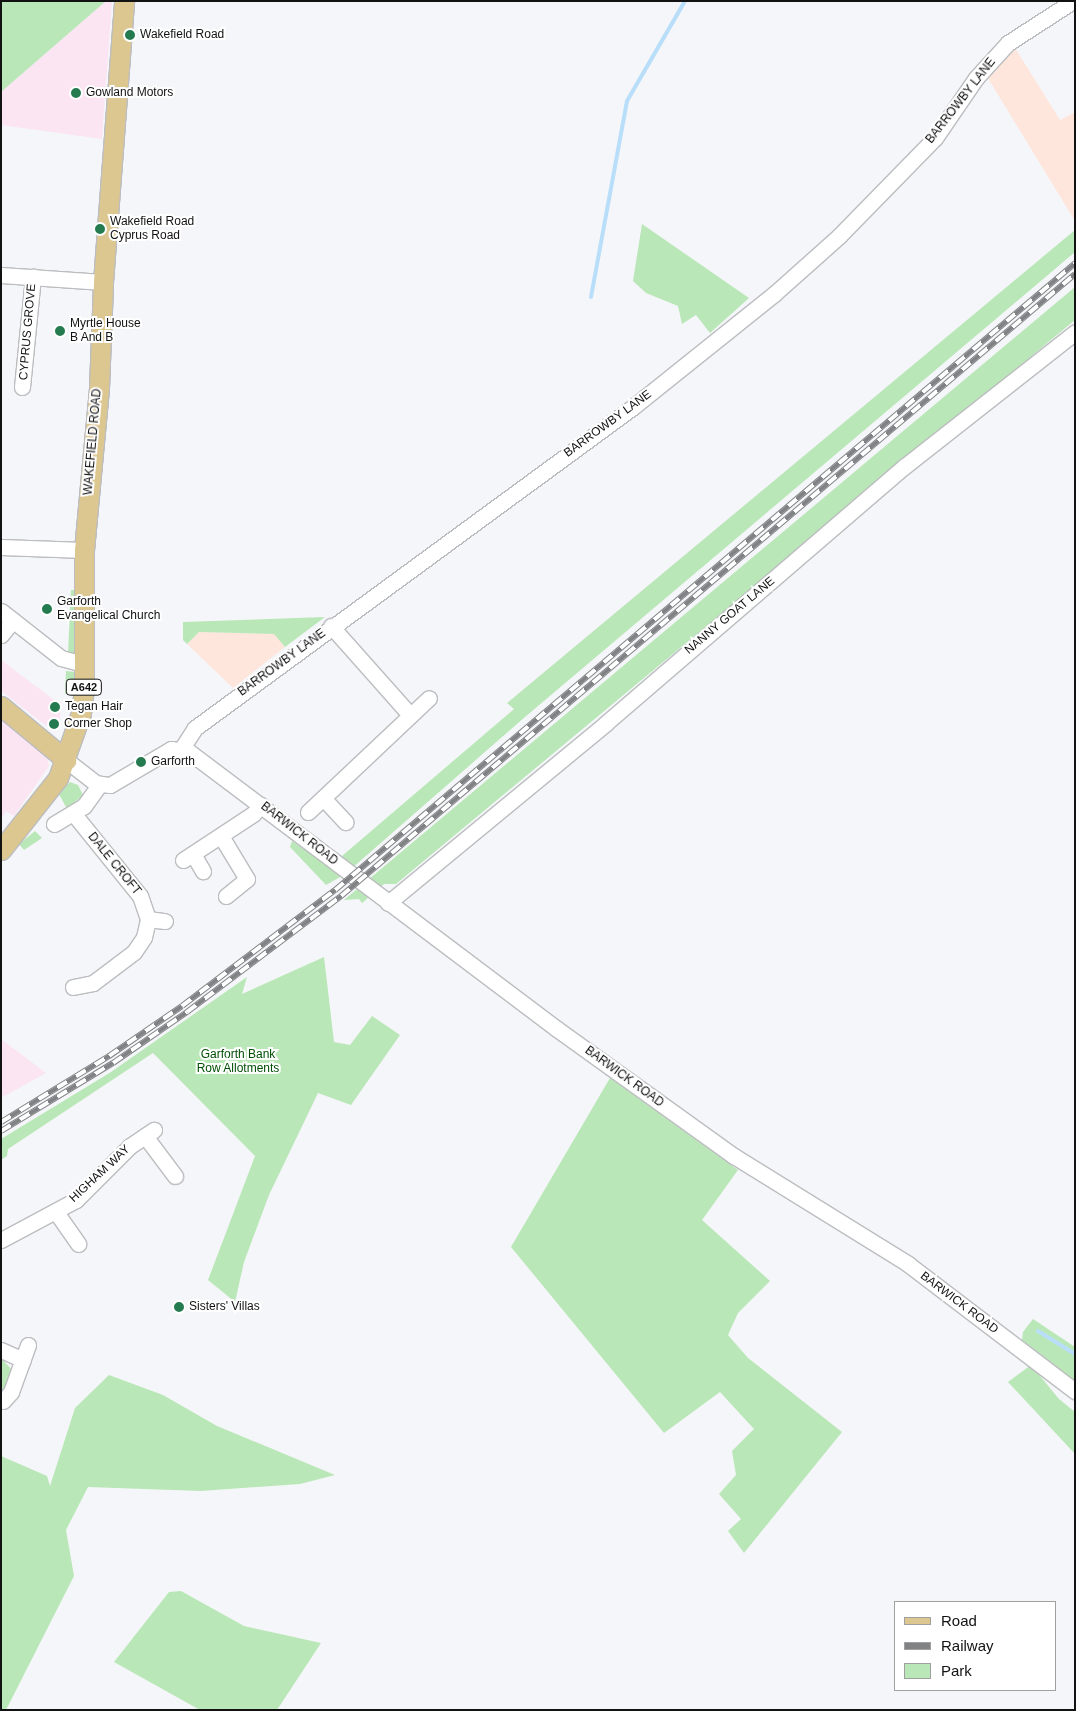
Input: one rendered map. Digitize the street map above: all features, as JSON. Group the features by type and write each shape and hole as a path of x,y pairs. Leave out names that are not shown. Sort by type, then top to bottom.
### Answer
{"main road":[{"name":"WAKEFIELD ROAD","path":"66,760 81,714 84,664 84,550 99,388 103,282 124,1"},
{"path":"1,706 66,760"},
{"name":"A642","path":"1,850 50,791 66,760"}],"street":[{"name":"BARROWBY LANE","path":"182,748 194,728 633,407 774,294 839,236 935,138 976,78 1008,43 1073,1"},
{"path":"1,275 103,282"},
{"name":"CYPRUS GROVE","path":"22,387 33,277"},
{"name":"NANNY GOAT LANE","path":"388,903 606,723 904,466 1075,332"},
{"path":"1,547 84,550"},
{"path":"1,635 7,616 61,658 84,664"},
{"path":"332,626 410,715"},
{"path":"308,812 429,698"},
{"path":"66,760 99,785 117,784 166,752 182,748"},
{"name":"BARWICK ROAD","path":"182,748 261,805 388,903 734,1156 908,1264 1075,1392"},
{"path":"54,824 90,800 99,785"},
{"path":"323,798 345,822"},
{"path":"203,871 188,857 221,836 261,805"},
{"name":"DALE CROFT","path":"73,813 140,896 148,919"},
{"path":"221,836 247,879 226,896"},
{"path":"73,987 93,983 134,952 144,937 148,919 164,921"},
{"name":"HIGHAM WAY","path":"1,1240 76,1200 149,1132 175,1176"},
{"path":"56,1212 78,1244"},
{"path":"1,1350 26,1352 11,1392 4,1401"}],"shaded area":[{"path":"106,1 112,1 102,139 1,125 1,92"},
{"path":"1015,48 1060,120 1075,112 1075,221 986,75"},
{"path":"199,632 275,634 285,647 233,688 187,644"},
{"path":"1,660 61,705 59,728 55,730 45,725 1,691"},
{"path":"1,718 47,758 49,766 14,816 6,811 1,819"},
{"path":"1,1039 46,1073 1,1098"}],"green space":[{"path":"1,1 106,1 1,92"},
{"path":"642,224 749,298 710,333 696,315 682,324 678,306 646,293 633,281"},
{"path":"1075,230 1075,252 525,717 351,869 342,856 514,709 507,703"},
{"path":"1075,287 1075,320 396,884 384,884 362,903 359,899 344,900"},
{"path":"71,590 75,590 75,655 68,653"},
{"path":"325,617 285,647 274,634 199,632 187,644 183,640 183,622"},
{"path":"66,671 75,672 75,695 65,694"},
{"path":"70,782 78,785 83,795 67,809 59,794"},
{"path":"35,831 42,838 24,850 19,844"},
{"path":"292,841 342,876 326,885 290,847"},
{"name":"Garforth Bank Row Allotments","path":"324,957 334,1042 350,1045 372,1016 400,1035 351,1105 318,1093 269,1195 244,1262 235,1302 208,1280 255,1156 153,1053 8,1149 7,1156 1,1160 1,1139 111,1072 247,977 242,994"},
{"path":"610,1078 738,1170 702,1220 770,1281 738,1313 728,1335 748,1358 842,1432 744,1553 728,1531 741,1519 719,1494 736,1475 732,1451 754,1429 720,1392 664,1433 511,1247"},
{"path":"1033,1319 1075,1347 1075,1381 1022,1340 1023,1332"},
{"path":"1,1358 14,1372 1,1392"},
{"path":"1031,1365 1059,1399 1075,1412 1075,1454 1008,1382"},
{"path":"109,1375 163,1395 217,1426 335,1475 300,1484 201,1491 88,1487 66,1530 74,1576 6,1710 1,1710 1,1456 47,1476 50,1486 75,1408"},
{"path":"181,1591 244,1626 321,1643 277,1710 200,1710 114,1662 169,1592"}],"waterway":[{"path":"591,297 627,101 685,1"},
{"path":"1038,1331 1075,1354"}],"railway":[{"path":"1,1122 109,1056 182,1006 335,890 1075,263"},
{"path":"1,1131 113,1063 187,1012 341,896 1075,274"}],"place":[{"name":"Wakefield Road","path":"130,35"},
{"name":"Gowland Motors","path":"76,93"},
{"name":"Wakefield Road Cyprus Road","path":"100,229"},
{"name":"Myrtle House B And B","path":"60,331"},
{"name":"Garforth Evangelical Church","path":"47,609"},
{"name":"Tegan Hair","path":"55,707"},
{"name":"Corner Shop","path":"54,724"},
{"name":"Garforth","path":"141,762"},
{"name":"Sisters' Villas","path":"179,1307"}]}
